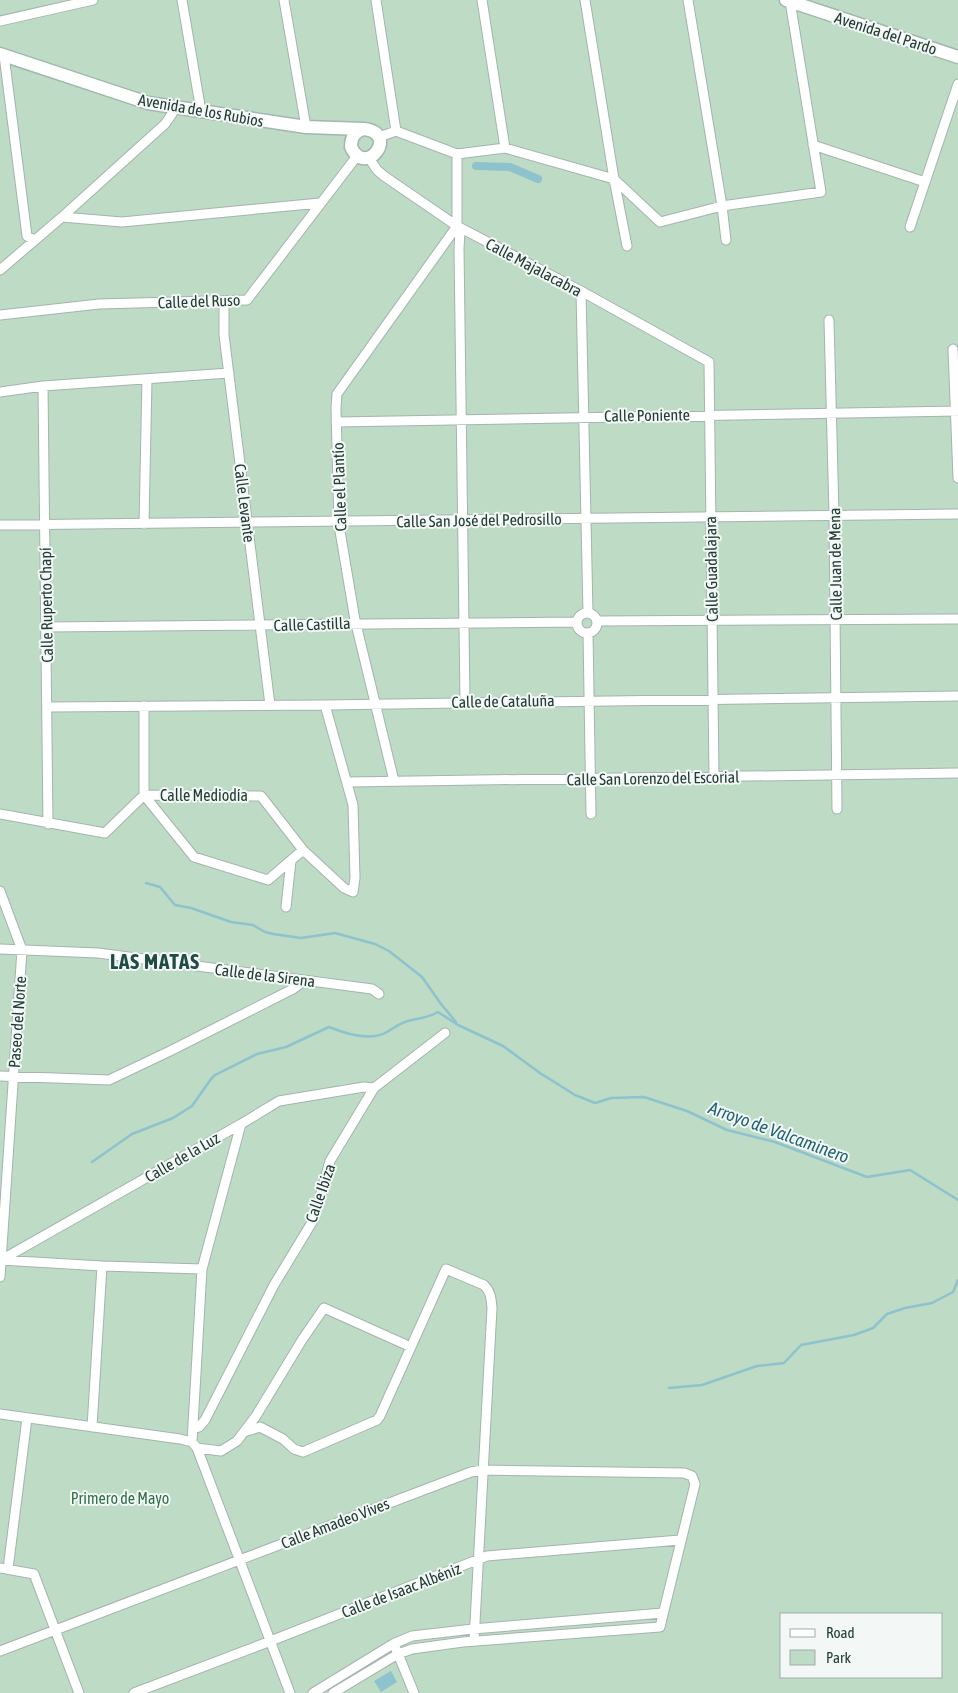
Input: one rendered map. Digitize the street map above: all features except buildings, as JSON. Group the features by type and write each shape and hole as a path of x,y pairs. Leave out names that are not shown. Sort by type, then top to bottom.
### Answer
{"street":[{"path":"0,21 93,0"},
{"path":"182,0 201,111"},
{"path":"284,0 306,128"},
{"path":"376,0 396,132"},
{"path":"482,0 505,148"},
{"path":"585,0 614,179 627,246"},
{"path":"688,0 726,240"},
{"path":"364,129 356,133 351,141 351,147 363,157 375,155 379,150 379,138 396,132 457,154 505,148 614,179 660,222 722,206 821,192 788,1"},
{"name":"Avenida del Pardo","path":"788,1 958,57"},
{"path":"2,54 26,236 34,240"},
{"name":"Avenida de los Rubios","path":"2,54 148,103 306,128 364,129 370,130 379,138"},
{"path":"910,227 958,84"},
{"path":"0,270 165,124 176,108"},
{"name":"Avenida de los Rubios","path":"320,128 351,141"},
{"path":"813,145 925,182"},
{"path":"457,154 460,232 465,702"},
{"name":"Calle del Ruso","path":"0,315 99,304 247,300 320,203 363,157"},
{"name":"Calle Majalacabra","path":"363,157 384,176 459,227 582,291 709,362"},
{"path":"62,217 122,222 320,203"},
{"name":"Calle el Plantío","path":"394,781 356,623 338,523 337,394 459,227"},
{"path":"582,291 588,613"},
{"name":"Calle Levante","path":"224,301 224,335 270,705"},
{"name":"Calle Juan de Mena","path":"829,320 834,515 837,809"},
{"path":"953,349 958,478"},
{"name":"Calle Guadalajara","path":"709,362 714,777"},
{"path":"0,392 43,386 229,373"},
{"path":"144,524 147,379"},
{"name":"Calle Ruperto Chapí","path":"43,386 48,824"},
{"name":"Calle Poniente","path":"336,422 585,416 956,411"},
{"name":"Calle San José del Pedrosillo","path":"0,525 338,523 958,514"},
{"path":"588,613 594,616 597,622 595,629 588,633 580,630 577,622 581,615 588,613"},
{"path":"597,622 958,619"},
{"name":"Calle Castilla","path":"47,627 577,622"},
{"path":"588,633 591,814"},
{"name":"Calle de Cataluña","path":"48,707 958,696"},
{"path":"324,705 348,782"},
{"path":"144,706 144,795 194,857 268,880 303,850"},
{"name":"Calle San Lorenzo del Escorial","path":"348,782 714,777 837,773 958,773"},
{"name":"Calle Mediodía","path":"0,814 105,833 144,795 261,796 303,850 344,888 353,892 355,878 353,805 348,782"},
{"path":"286,907 291,861"},
{"name":"Paseo del Norte","path":"0,891 22,950 0,1277"},
{"name":"Calle de la Sirena","path":"0,949 98,953 372,989 379,994"},
{"path":"0,1076 109,1080 276,998 305,980"},
{"name":"Calle Ibiza","path":"194,1428 199,1427 204,1420 274,1285 314,1219 330,1161 374,1088 444,1033"},
{"name":"Calle de la Luz","path":"1,1260 279,1101 364,1087 374,1088"},
{"path":"241,1124 202,1269 194,1428 195,1445 290,1693"},
{"path":"1,1260 202,1269"},
{"path":"92,1427 102,1266"},
{"path":"244,1432 260,1427 283,1439 294,1450 303,1452 376,1420 380,1416 446,1269 484,1285 490,1293 492,1308 473,1629 474,1641"},
{"path":"0,1414 180,1439 195,1445 221,1451 237,1441 244,1432 324,1308 411,1347"},
{"path":"28,1418 4,1568 34,1574 79,1693"},
{"name":"Calle Amadeo Vives","path":"0,1651 240,1559 482,1470 684,1473 692,1476 695,1484 680,1540"},
{"path":"333,1693 398,1654 412,1650 474,1641 660,1627 680,1540"},
{"name":"Calle de Isaac Albéniz","path":"134,1693 487,1556 680,1540"},
{"path":"313,1693 393,1644 412,1636 473,1629 663,1614"},
{"path":"393,1644 414,1693"}],"green space":[{"name":"Primero de Mayo","path":"0,0 958,0 958,1693 0,1693"}],"water":[{"path":"391,1671 397,1682 381,1692 374,1681"}],"waterway":[{"path":"476,166 510,167 538,179"},
{"path":"146,883 160,887 175,905 191,908 231,922 253,925 265,932 301,938 335,933 375,944 389,951 422,977 456,1022"},
{"name":"Arroyo de Valcaminero","path":"92,1162 132,1134 173,1118 192,1106 215,1075 257,1054 286,1047 329,1027 366,1037 380,1035 405,1022 427,1017 438,1012 458,1025 503,1046 540,1073 575,1095 595,1103 611,1098 644,1097 687,1111 727,1130 775,1142 867,1177 910,1170 958,1200"},
{"path":"669,1388 702,1385 757,1366 784,1363 801,1345 854,1335 873,1328 887,1314 905,1308 932,1303 953,1292 958,1280"}],"district":[{"name":"LAS MATAS","path":"155,961"}]}
